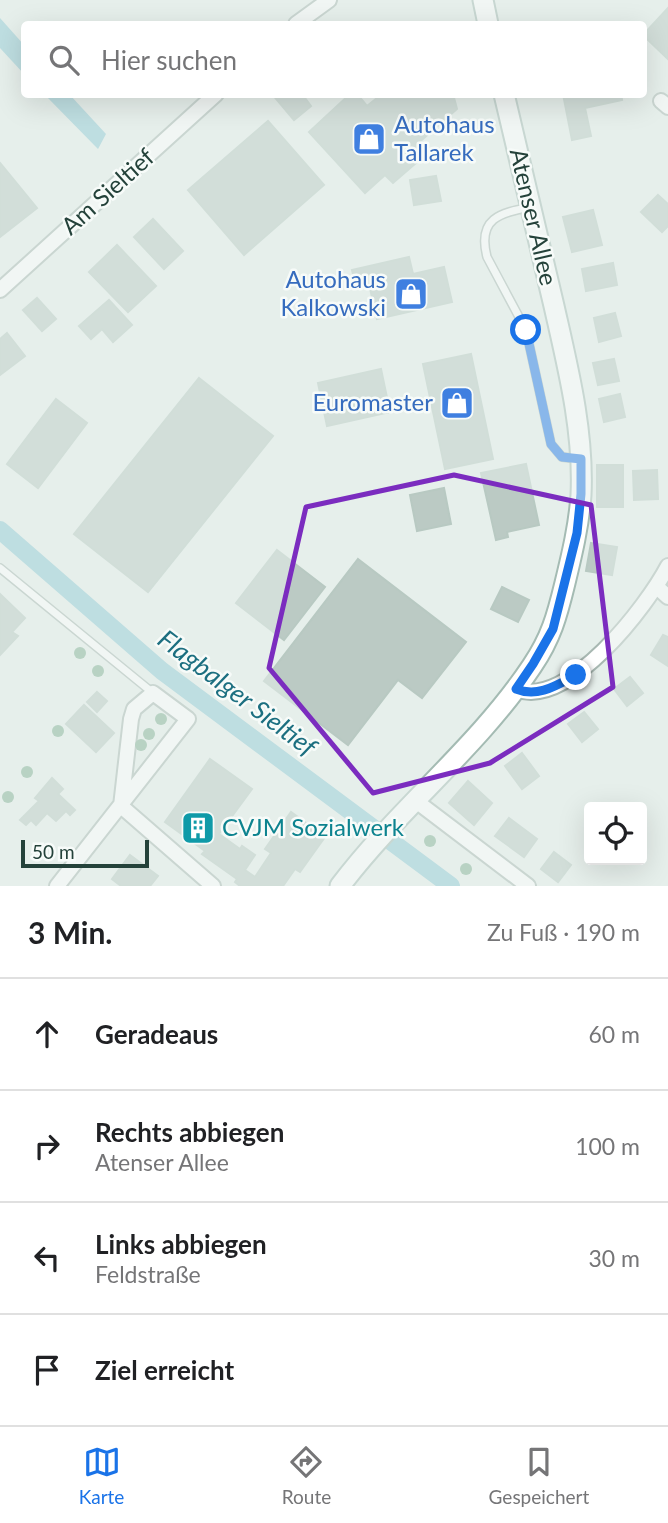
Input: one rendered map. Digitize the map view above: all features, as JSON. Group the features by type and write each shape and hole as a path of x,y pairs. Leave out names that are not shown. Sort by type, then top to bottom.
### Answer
{"street":[{"path":"300,21 329,0"},
{"path":"483,0 487,21"},
{"name":"Am Sieltief","path":"0,290 212,98"},
{"name":"Atenser Allee","path":"340,886 367,852 505,704 533,664 553,629 577,533 581,459 574,403 505,98"},
{"path":"516,689 523,692 547,690 576,675 662,592 668,566"},
{"path":"57,886 121,806 188,719 153,692 134,709 131,719 121,806"},
{"path":"416,801 528,886"},
{"path":"121,806 213,886"}],"lane":[{"path":"531,207 505,212 495,217 489,223 485,248 526,330 551,444 562,457 581,459"},
{"path":"0,568 153,692"}],"highlighted area":[{"path":"454,475 591,505 613,687 490,763 373,793 269,668 306,507"}],"water":[{"path":"0,18 21,42 21,71 0,48"},
{"path":"48,98 73,98 106,134 98,149"}],"building":[{"path":"668,8 668,59 647,39 647,31"},
{"path":"275,98 305,98 311,106 294,120"},
{"name":"Autohaus Tallarek","path":"346,98 360,98 367,106 377,98 454,98 457,109 416,145 424,156 393,183 385,175 365,193 309,132"},
{"path":"564,98 622,98 585,108 591,136 572,140"},
{"path":"268,121 324,185 244,255 188,190"},
{"path":"0,163 37,208 0,237"},
{"path":"436,176 441,201 414,205 410,180"},
{"path":"658,195 668,204 668,226 662,232 641,212"},
{"path":"593,210 602,245 572,252 563,217"},
{"path":"153,219 183,251 164,269 134,237"},
{"path":"117,245 156,286 128,312 89,272"},
{"name":"Autohaus Kalkowski","path":"409,257 413,274 444,267 452,302 377,319 369,284 356,287 352,270"},
{"path":"613,263 617,285 586,291 582,269"},
{"path":"37,298 56,319 42,331 23,310"},
{"path":"109,300 132,325 113,342 102,329 91,339 79,326"},
{"path":"615,313 621,336 599,342 594,318"},
{"path":"7,333 25,356 0,375 0,339"},
{"name":"Euromaster","path":"471,354 493,459 445,469 423,364"},
{"path":"614,359 619,381 598,385 593,363"},
{"path":"381,369 390,412 327,426 318,383"},
{"path":"199,378 273,436 148,592 74,534"},
{"path":"620,394 625,417 604,422 599,399"},
{"path":"56,399 87,423 38,488 7,464"},
{"path":"526,464 539,525 507,532 508,537 496,540 481,473"},
{"path":"597,465 623,465 623,507 597,507"},
{"path":"657,470 658,499 634,500 633,471"},
{"path":"444,488 451,524 417,531 410,495"},
{"path":"591,543 617,547 612,575 586,571"},
{"path":"277,550 325,587 284,640 236,603"},
{"path":"358,559 466,642 422,698 398,680 348,745 264,681"},
{"path":"502,587 529,600 518,622 491,609"},
{"path":"0,594 25,618 12,632 18,636 0,655"},
{"path":"663,635 668,637 668,666 651,655"},
{"path":"630,677 643,693 627,706 614,689"},
{"path":"97,692 107,701 97,712 87,702"},
{"path":"84,705 114,733 96,752 66,724"},
{"path":"584,712 598,729 582,742 568,724"},
{"path":"522,753 539,776 522,789 505,766"},
{"name":"CVJM Sozialwerk","path":"210,759 252,789 219,834 240,849 242,846 255,855 245,870 255,877 271,853 265,849 291,812 325,837 300,872 295,869 283,886 240,886 235,882 237,879 202,854 205,851 165,822"},
{"path":"52,778 63,789 58,794 75,810 70,815 66,811 56,821 47,813 36,825 31,820 26,825 20,820 39,801 35,798"},
{"path":"468,781 492,803 474,825 449,803"},
{"path":"509,818 537,839 524,857 495,836"},
{"path":"554,852 571,865 558,882 541,869"},
{"path":"130,855 158,876 150,886 121,886 112,879"}],"waterway":[{"name":"Flagbalger Sieltief","path":"0,530 162,671 451,886"}],"place":[{"name":"Autohaus Tallarek","path":"369,139"},
{"name":"Autohaus Kalkowski","path":"411,294"},
{"name":"Euromaster","path":"457,403"},
{"name":"CVJM Sozialwerk","path":"198,828"}],"route":[{"path":"526,330 551,444 562,457 581,459 581,494 577,533 553,629 516,689 523,692 547,690 576,675"}]}
